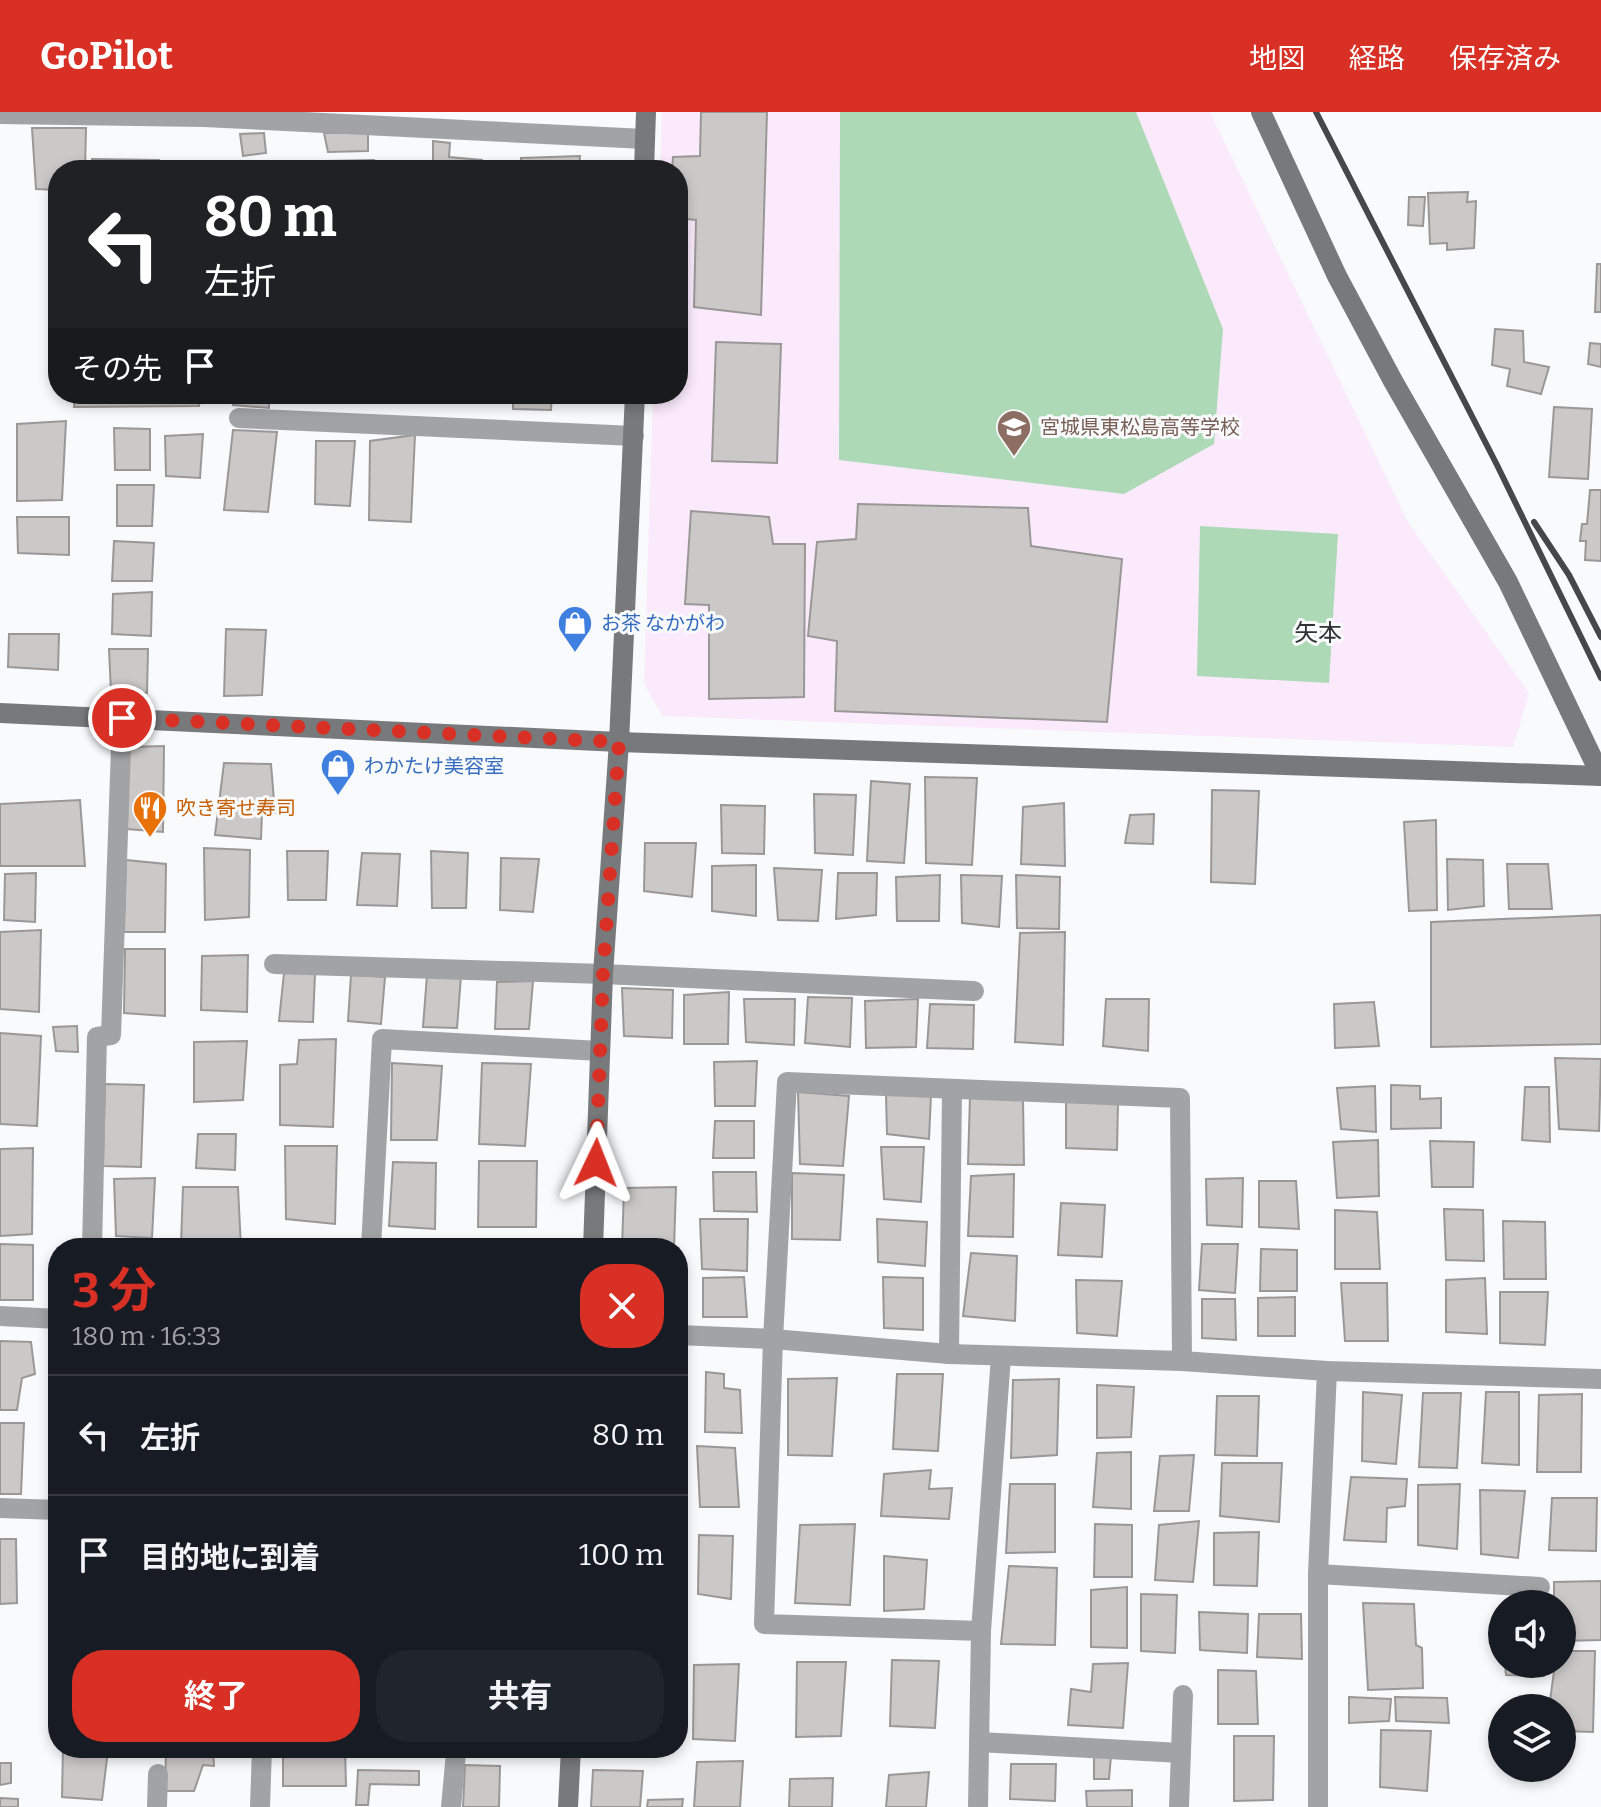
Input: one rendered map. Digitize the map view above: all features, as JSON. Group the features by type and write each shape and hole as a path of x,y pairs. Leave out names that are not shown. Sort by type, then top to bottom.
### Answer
{"street":[{"path":"644,160 646,112"},
{"path":"0,713 619,742 1601,776 1508,582 1337,276 1261,112"},
{"path":"0,114 204,117 645,139"},
{"path":"593,1238 603,974 619,742 635,404"},
{"path":"239,418 634,436"},
{"path":"92,1238 97,1037 111,1035 122,718"},
{"path":"274,964 603,974 974,991"},
{"path":"372,1238 382,1039 600,1051"},
{"path":"981,1631 764,1624 773,1339 787,1082 1180,1098 1182,1361"},
{"path":"949,1354 952,1089"},
{"path":"0,1316 48,1318"},
{"path":"688,1335 773,1339 949,1354 1182,1361 1327,1371 1601,1379"},
{"path":"978,1807 981,1631 1001,1356"},
{"path":"1318,1807 1318,1574 1327,1371"},
{"path":"0,1508 48,1510"},
{"path":"1318,1574 1540,1587"},
{"path":"1179,1807 1183,1695"},
{"path":"979,1742 1181,1753"},
{"path":"260,1807 262,1758"},
{"path":"451,1807 456,1758"},
{"path":"568,1807 570,1758"},
{"path":"157,1807 158,1774"}],"shaded area":[{"name":"宮城県東松島高等学校","path":"662,112 1210,112 1408,522 1529,693 1513,747 662,716 644,683 653,404 688,404 688,160 660,160"}],"green space":[{"path":"840,112 1136,112 1223,329 1214,444 1124,494 839,460"},
{"path":"1200,526 1338,534 1329,683 1197,676"}],"building":[{"path":"701,112 767,112 761,315 694,307 696,220 688,219 688,160 673,160 673,157 700,156"},
{"path":"32,128 86,128 85,160 48,160 48,190 36,189"},
{"path":"264,133 266,153 243,156 240,134"},
{"path":"324,133 368,133 368,151 328,152"},
{"path":"433,141 450,143 449,157 482,160 433,160"},
{"path":"580,156 580,160 521,158"},
{"path":"1468,192 1467,202 1476,201 1474,248 1447,250 1447,243 1430,244 1428,193"},
{"path":"1409,197 1425,197 1423,226 1408,225"},
{"path":"1597,264 1601,264 1601,312 1595,312"},
{"path":"1495,329 1523,331 1524,362 1549,367 1541,394 1507,386 1510,369 1492,365"},
{"path":"716,342 781,344 777,463 712,461"},
{"path":"1590,343 1601,344 1601,367 1588,364"},
{"path":"74,404 199,404 199,406 74,407"},
{"path":"269,404 269,408 233,405"},
{"path":"513,404 551,404 551,410 513,409"},
{"path":"1554,407 1592,409 1588,479 1549,477"},
{"path":"66,421 62,500 17,501 17,424"},
{"path":"114,428 150,429 150,470 115,470"},
{"path":"233,430 277,432 268,512 224,510"},
{"path":"203,434 200,478 166,476 165,436"},
{"path":"415,435 411,522 369,520 370,441"},
{"path":"316,441 355,441 350,506 315,504"},
{"path":"117,485 154,485 152,526 117,526"},
{"path":"1590,490 1601,490 1601,561 1585,560 1586,541 1580,541 1582,524 1587,524"},
{"path":"858,504 1028,508 1031,546 1122,559 1107,722 835,711 837,641 808,636 817,542 856,539"},
{"path":"691,511 769,517 773,544 805,544 804,697 709,699 709,605 685,604"},
{"path":"17,517 69,517 69,555 18,553"},
{"path":"114,541 154,543 152,581 112,581"},
{"path":"152,592 151,636 112,634 113,594"},
{"path":"226,629 266,630 262,695 224,696"},
{"path":"9,634 59,634 58,670 8,667"},
{"path":"109,649 148,649 147,693 111,692"},
{"path":"164,746 163,832 127,829 128,747"},
{"path":"224,763 271,764 275,813 262,813 261,839 215,835"},
{"path":"925,777 977,778 972,865 926,863"},
{"path":"871,781 910,784 904,863 867,861"},
{"path":"1212,790 1259,791 1255,884 1211,882"},
{"path":"814,794 856,795 853,855 815,853"},
{"path":"80,800 85,866 0,866 0,804"},
{"path":"1064,803 1065,866 1021,864 1023,807"},
{"path":"721,805 765,806 764,854 722,853"},
{"path":"1154,814 1153,844 1125,843 1130,815"},
{"path":"1436,820 1437,910 1409,911 1404,822"},
{"path":"645,843 696,843 692,897 644,891"},
{"path":"204,848 250,850 249,917 205,920"},
{"path":"287,851 328,851 326,900 288,900"},
{"path":"431,851 468,853 466,908 432,908"},
{"path":"362,853 400,854 397,906 357,905"},
{"path":"501,858 539,859 533,912 500,910"},
{"path":"1447,859 1483,860 1484,906 1448,910"},
{"path":"126,860 166,864 165,932 124,932"},
{"path":"1507,864 1548,864 1552,909 1509,909"},
{"path":"756,865 756,916 712,911 712,866"},
{"path":"774,868 822,870 818,921 778,920"},
{"path":"36,873 35,922 4,920 5,874"},
{"path":"838,873 877,873 876,915 836,919"},
{"path":"940,875 939,921 897,921 896,877"},
{"path":"961,875 1002,876 999,927 962,923"},
{"path":"1016,875 1060,877 1059,929 1017,928"},
{"path":"1601,915 1601,1044 1431,1047 1431,922"},
{"path":"41,930 39,1012 0,1009 0,932"},
{"path":"1065,932 1063,1045 1015,1042 1020,933"},
{"path":"125,949 165,949 165,1016 124,1013"},
{"path":"248,955 247,1012 201,1010 202,956"},
{"path":"284,973 315,973 313,1022 279,1021"},
{"path":"351,975 385,977 381,1024 348,1021"},
{"path":"427,975 461,976 457,1028 423,1027"},
{"path":"533,981 529,1029 495,1029 497,982"},
{"path":"622,988 673,990 672,1038 624,1036"},
{"path":"729,992 728,1044 684,1044 684,995"},
{"path":"808,997 852,998 850,1047 805,1043"},
{"path":"744,999 795,999 794,1045 746,1042"},
{"path":"918,999 916,1047 866,1048 865,1001"},
{"path":"1106,999 1149,999 1148,1051 1103,1046"},
{"path":"1374,1002 1379,1046 1335,1048 1334,1004"},
{"path":"930,1004 974,1005 973,1049 927,1048"},
{"path":"77,1026 78,1052 56,1051 53,1027"},
{"path":"0,1033 41,1036 37,1126 0,1124"},
{"path":"336,1039 333,1127 280,1125 280,1065 297,1064 299,1040"},
{"path":"247,1041 243,1100 194,1102 194,1042"},
{"path":"1555,1058 1601,1059 1599,1131 1559,1129"},
{"path":"757,1061 755,1106 715,1106 714,1062"},
{"path":"392,1063 442,1066 437,1140 391,1140"},
{"path":"482,1063 531,1064 525,1146 479,1144"},
{"path":"105,1084 144,1085 141,1167 103,1166"},
{"path":"1391,1085 1420,1086 1420,1099 1441,1098 1441,1128 1391,1129"},
{"path":"1375,1086 1376,1132 1341,1129 1337,1088"},
{"path":"1525,1087 1549,1087 1550,1142 1522,1140"},
{"path":"798,1092 849,1096 843,1166 800,1164"},
{"path":"886,1094 931,1095 929,1139 887,1134"},
{"path":"970,1096 1023,1099 1024,1165 968,1164"},
{"path":"1066,1098 1118,1101 1117,1150 1066,1148"},
{"path":"715,1121 754,1121 754,1158 713,1158"},
{"path":"198,1134 236,1134 235,1170 196,1168"},
{"path":"1378,1140 1379,1196 1337,1198 1333,1142"},
{"path":"1430,1141 1474,1142 1473,1187 1432,1187"},
{"path":"285,1146 337,1146 335,1224 286,1219"},
{"path":"881,1147 924,1147 921,1202 884,1199"},
{"path":"33,1148 32,1234 0,1236 0,1149"},
{"path":"479,1161 537,1161 536,1227 478,1227"},
{"path":"393,1162 436,1163 435,1229 389,1226"},
{"path":"713,1172 756,1172 757,1212 714,1211"},
{"path":"792,1173 844,1175 840,1240 792,1239"},
{"path":"1014,1174 1013,1237 968,1236 971,1176"},
{"path":"155,1178 152,1238 116,1236 114,1179"},
{"path":"1243,1178 1242,1227 1207,1225 1206,1179"},
{"path":"1259,1181 1296,1181 1299,1229 1259,1227"},
{"path":"183,1187 238,1187 241,1238 181,1238"},
{"path":"676,1187 674,1238 622,1238 624,1188"},
{"path":"1061,1203 1105,1205 1102,1257 1058,1255"},
{"path":"1444,1209 1483,1210 1484,1261 1446,1260"},
{"path":"1335,1210 1377,1212 1380,1269 1335,1269"},
{"path":"700,1219 748,1219 747,1271 702,1269"},
{"path":"877,1219 927,1222 925,1266 878,1262"},
{"path":"1503,1221 1545,1222 1546,1279 1504,1279"},
{"path":"0,1244 33,1245 33,1300 0,1300"},
{"path":"1202,1244 1238,1244 1235,1293 1199,1290"},
{"path":"1261,1249 1297,1250 1297,1291 1260,1291"},
{"path":"971,1253 1017,1256 1015,1321 963,1316"},
{"path":"744,1277 747,1317 703,1317 703,1278"},
{"path":"883,1277 923,1278 923,1330 884,1328"},
{"path":"1485,1278 1487,1334 1446,1332 1446,1280"},
{"path":"1076,1280 1122,1281 1117,1336 1077,1333"},
{"path":"1341,1283 1387,1283 1388,1341 1345,1341"},
{"path":"1500,1292 1548,1292 1545,1345 1500,1343"},
{"path":"1295,1297 1295,1336 1258,1336 1258,1298"},
{"path":"1202,1299 1235,1299 1236,1340 1202,1338"},
{"path":"0,1341 31,1342 35,1374 22,1378 17,1410 0,1410"},
{"path":"706,1372 724,1374 724,1388 740,1390 742,1433 705,1432"},
{"path":"897,1374 943,1374 938,1451 893,1449"},
{"path":"837,1378 832,1456 788,1455 788,1379"},
{"path":"1059,1379 1057,1455 1011,1458 1013,1380"},
{"path":"1097,1385 1134,1387 1131,1437 1097,1438"},
{"path":"1363,1392 1402,1395 1396,1464 1362,1461"},
{"path":"1486,1392 1519,1392 1519,1465 1482,1463"},
{"path":"1423,1393 1461,1393 1457,1468 1419,1467"},
{"path":"1582,1394 1581,1472 1537,1472 1539,1395"},
{"path":"1217,1396 1259,1396 1257,1456 1215,1455"},
{"path":"0,1423 24,1423 21,1494 0,1494"},
{"path":"697,1446 735,1448 739,1507 700,1507"},
{"path":"1131,1452 1131,1509 1093,1507 1097,1453"},
{"path":"1194,1455 1189,1511 1154,1511 1160,1456"},
{"path":"1222,1463 1282,1463 1279,1522 1220,1516"},
{"path":"931,1470 929,1489 952,1488 949,1519 881,1516 884,1474"},
{"path":"1351,1477 1407,1479 1405,1506 1387,1508 1386,1542 1344,1540"},
{"path":"1010,1484 1055,1484 1055,1552 1006,1553"},
{"path":"1460,1484 1457,1549 1418,1545 1418,1485"},
{"path":"1480,1490 1525,1491 1518,1558 1481,1554"},
{"path":"1552,1498 1597,1498 1596,1551 1549,1550"},
{"path":"1199,1521 1193,1582 1155,1580 1159,1525"},
{"path":"855,1524 850,1605 795,1603 800,1525"},
{"path":"1095,1524 1132,1525 1132,1577 1094,1577"},
{"path":"1259,1532 1257,1586 1214,1585 1214,1533"},
{"path":"699,1535 733,1536 731,1599 698,1594"},
{"path":"0,1539 16,1539 17,1603 0,1604"},
{"path":"884,1556 927,1560 924,1609 884,1611"},
{"path":"1009,1566 1057,1568 1055,1645 1001,1644"},
{"path":"1601,1581 1601,1640 1576,1641 1576,1590 1554,1590 1554,1582"},
{"path":"1127,1587 1127,1648 1091,1647 1091,1590"},
{"path":"1141,1594 1177,1595 1175,1653 1141,1651"},
{"path":"1363,1603 1414,1604 1416,1645 1422,1648 1423,1688 1368,1690"},
{"path":"1199,1612 1248,1614 1247,1653 1200,1650"},
{"path":"1259,1614 1301,1614 1302,1659 1257,1657"},
{"path":"1576,1651 1595,1651 1593,1732 1576,1731 1576,1694 1551,1694 1553,1678 1576,1678"},
{"path":"892,1660 939,1661 935,1728 890,1726"},
{"path":"797,1662 846,1662 841,1736 796,1737"},
{"path":"1128,1663 1123,1728 1068,1725 1071,1689 1091,1692 1093,1664"},
{"path":"739,1664 735,1741 693,1739 694,1665"},
{"path":"1218,1670 1256,1671 1258,1724 1218,1724"},
{"path":"1349,1697 1391,1699 1389,1721 1349,1723"},
{"path":"1395,1697 1447,1698 1449,1723 1396,1721"},
{"path":"1381,1730 1431,1731 1427,1791 1380,1787"},
{"path":"1234,1736 1274,1736 1273,1800 1234,1801"},
{"path":"1094,1756 1111,1756 1109,1779 1094,1779"},
{"path":"63,1758 107,1758 102,1800 62,1797"},
{"path":"166,1758 214,1758 214,1766 203,1765 194,1791 165,1791"},
{"path":"283,1758 345,1758 346,1786 283,1786"},
{"path":"743,1761 740,1807 694,1807 697,1762"},
{"path":"0,1763 11,1763 11,1783 0,1785"},
{"path":"1011,1764 1056,1764 1055,1801 1010,1799"},
{"path":"465,1765 500,1766 499,1807 463,1807"},
{"path":"358,1770 419,1771 419,1785 370,1784 368,1805 356,1805"},
{"path":"593,1770 643,1771 640,1807 591,1807"},
{"path":"929,1772 926,1807 886,1807 889,1775"},
{"path":"833,1778 832,1807 789,1807 790,1779"},
{"path":"1132,1790 1132,1807 1087,1807 1086,1791"},
{"path":"0,1798 18,1799 18,1807 0,1807"},
{"path":"683,1799 682,1807 647,1807 648,1800"}],"railway":[{"path":"1316,112 1497,465 1601,678"},
{"path":"1534,522 1569,575 1601,637"}],"place":[{"name":"宮城県東松島高等学校","path":"1014,458"},
{"name":"お茶 なかがわ","path":"575,654"},
{"name":"わかたけ美容室","path":"338,797"},
{"name":"吹き寄せ寿司","path":"150,839"}],"district":[{"name":"矢本","path":"1318,633"}],"route":[{"path":"122,718 619,742 603,974 596,1163"}]}
